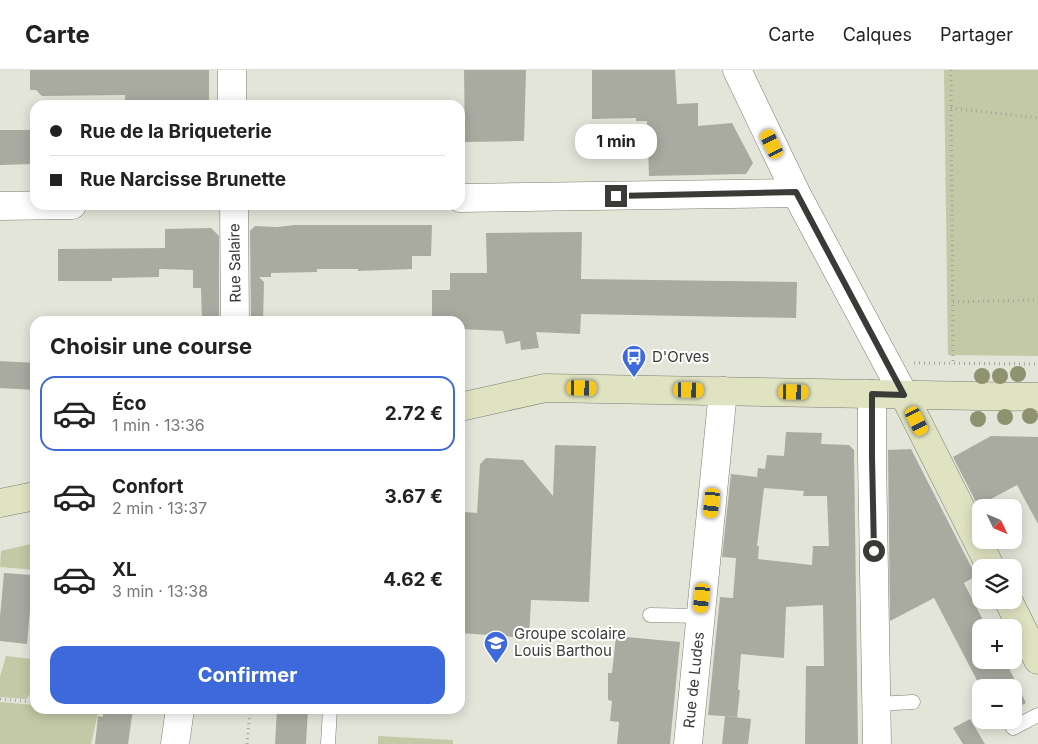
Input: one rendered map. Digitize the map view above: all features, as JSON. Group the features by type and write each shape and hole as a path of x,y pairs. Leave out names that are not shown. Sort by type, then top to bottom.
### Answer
{"street":[{"path":"232,70 232,100"},
{"path":"741,73 796,192 904,395 986,559"},
{"path":"465,198 796,192"},
{"path":"0,206 30,206"},
{"name":"Rue Salaire","path":"234,210 235,316"},
{"path":"465,406 545,388 1038,397"},
{"name":"Rue de Ludes","path":"688,744 723,391"},
{"path":"872,394 877,744"},
{"path":"0,502 30,497"},
{"path":"1012,609 1038,660"},
{"path":"175,744 179,714"}],"lane":[{"name":"Rue de Ludes","path":"650,615 700,616"},
{"path":"876,704 913,702"},
{"path":"328,744 330,714"},
{"path":"1022,723 1038,715"}],"path":[{"path":"951,70 953,362"},
{"path":"951,108 1038,118"},
{"path":"953,302 1038,300"},
{"path":"887,363 1038,364"},
{"path":"0,699 30,702"},
{"path":"248,744 250,714"}],"green space":[{"path":"944,70 1038,70 1038,356 948,355"},
{"path":"30,544 30,570 0,567 1,551"},
{"path":"6,656 30,659 30,694 25,699 0,697 0,677"},
{"path":"0,702 30,705 30,714 98,714 91,744 0,744"},
{"path":"378,736 453,740 453,744 378,744"}],"building":[{"path":"30,70 209,70 209,100 125,100 125,95 42,96 36,90 30,90"},
{"path":"464,70 526,70 524,141 465,142"},
{"path":"592,70 675,70 677,104 698,103 698,126 732,123 753,163 746,174 649,176 647,121 636,121 636,118 592,119"},
{"path":"0,130 30,130 30,164 0,165"},
{"path":"295,225 432,225 431,256 412,256 412,269 358,271 358,269 317,269 317,272 271,273 271,277 259,277 264,282 263,316 251,316 250,231 255,226 277,227"},
{"path":"211,228 219,236 219,316 202,316 201,288 193,288 193,270 159,269 159,277 112,278 112,281 58,281 58,249 165,248 165,229"},
{"path":"582,232 581,279 797,282 796,318 581,314 580,334 536,332 539,348 521,350 520,341 506,344 503,331 465,329 465,316 432,316 432,290 450,290 450,273 487,273 486,233"},
{"path":"0,361 30,363 30,390 0,388"},
{"path":"786,432 822,433 821,444 849,445 854,450 858,744 805,744 806,666 824,666 823,605 786,607 784,658 741,654 737,717 708,715 720,597 733,598 736,558 722,557 731,474 757,477 758,468 765,469 767,455 784,456","holes":["764,488 804,491 803,496 827,496 829,546 813,546 812,565 758,559 759,546 757,546"]},
{"path":"991,436 1038,437 1038,524 1017,485 991,499 974,499 953,457"},
{"path":"555,445 596,446 589,602 531,600 529,638 465,633 465,512 477,513 480,464 486,458 523,460 553,496"},
{"path":"911,449 972,568 972,578 964,583 972,599 972,609 977,609 982,619 972,619 972,669 1009,669 1014,679 976,679 934,598 890,621 888,450"},
{"path":"4,573 30,575 30,610 27,644 0,641"},
{"path":"616,636 680,642 670,744 617,744 619,722 610,721 612,701 608,700 608,673 612,673"},
{"path":"1022,695 1026,703 1022,705"},
{"path":"103,714 132,714 128,744 95,744 98,716 103,717"},
{"path":"277,714 308,714 306,744 275,744"},
{"path":"725,716 751,719 748,744 722,744"},
{"path":"970,719 972,729 976,729 985,744 963,744 953,728"}],"place":[{"name":"D'Orves","path":"634,378"},
{"name":"Groupe scolaire Louis Barthou","path":"496,664"}],"route":[{"path":"616,196 796,192 904,395 872,394 874,551"}]}
